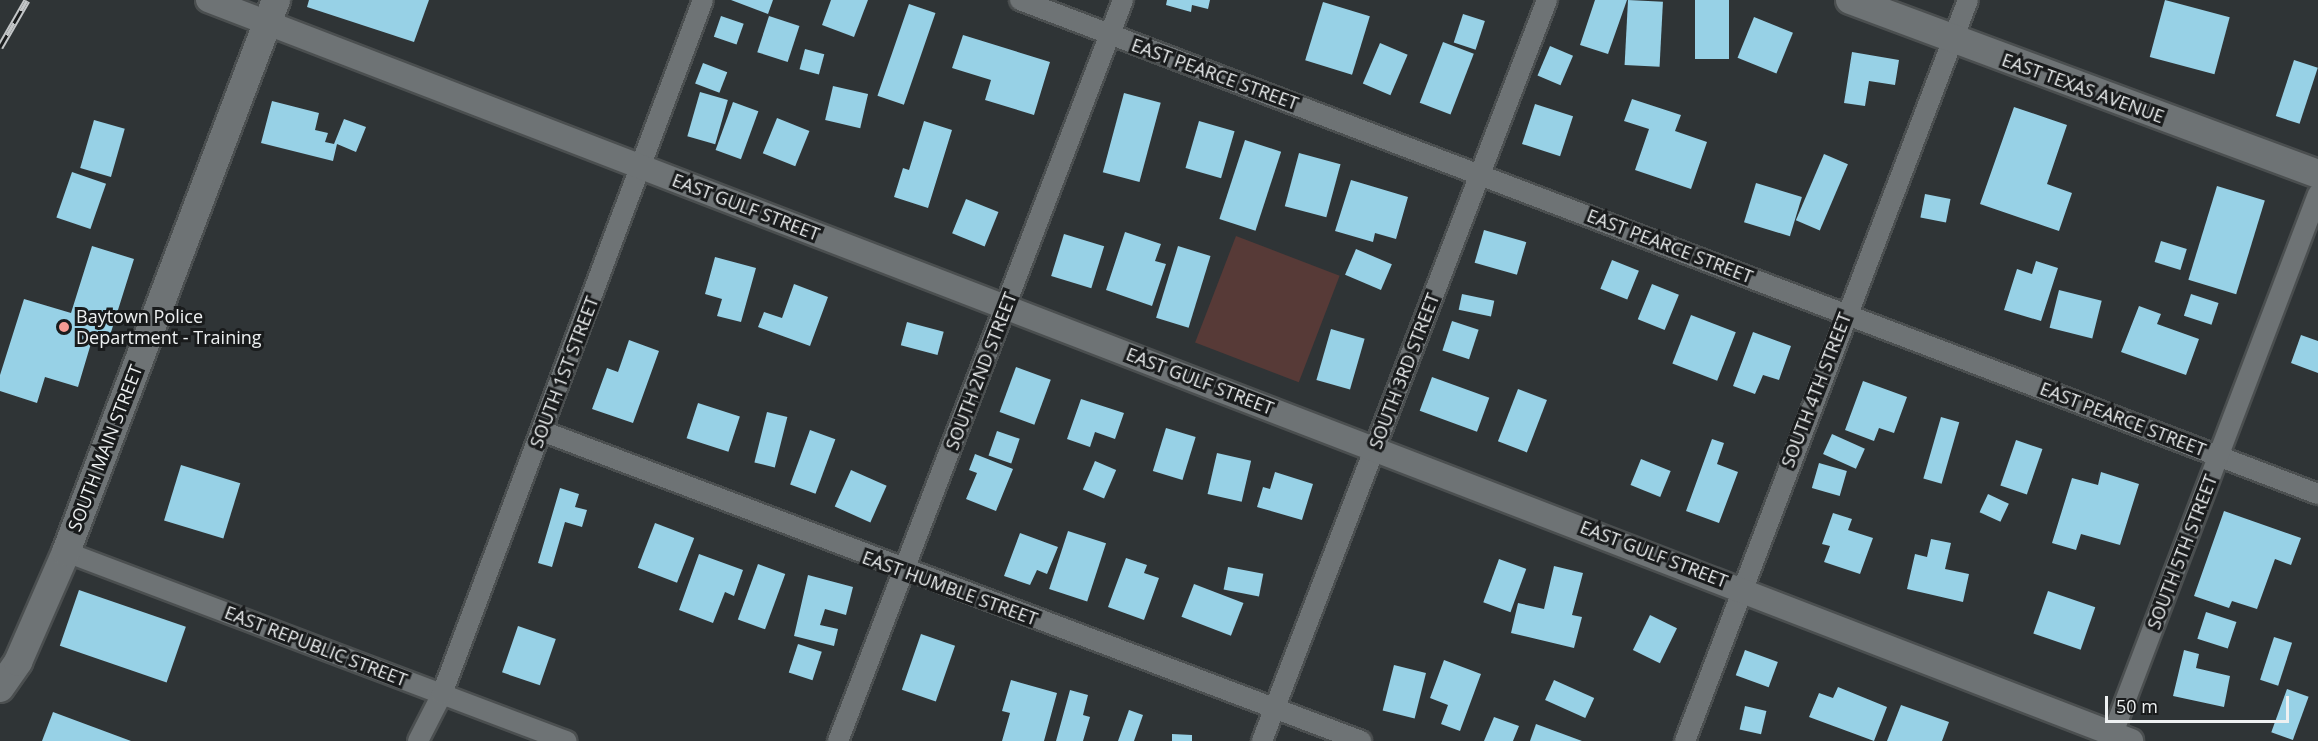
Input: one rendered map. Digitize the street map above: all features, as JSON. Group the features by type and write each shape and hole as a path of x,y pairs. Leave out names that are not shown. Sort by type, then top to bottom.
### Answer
{"main road":[{"name":"EAST TEXAS AVENUE","path":"1850,0 1953,41 2318,174"},
{"name":"SOUTH MAIN STREET","path":"0,688 18,662 66,552 272,11"}],"street":[{"name":"EAST GULF STREET","path":"207,0 272,11 642,167 1743,588 2118,739"},
{"name":"SOUTH 1ST STREET","path":"418,741 442,694 703,0"},
{"name":"EAST PEARCE STREET","path":"1020,0 1481,172 1845,314 2318,494"},
{"name":"SOUTH 2ND STREET","path":"838,741 1123,0"},
{"name":"SOUTH 3RD STREET","path":"1262,741 1547,0"},
{"name":"SOUTH 4TH STREET","path":"1685,741 1845,314 1968,0"},
{"name":"SOUTH 5TH STREET","path":"2118,739 2218,455 2318,194"},
{"name":"EAST HUMBLE STREET","path":"542,431 903,572 1361,741"},
{"name":"EAST REPUBLIC STREET","path":"66,552 566,741"}],"shaded area":[{"path":"1236,236 1340,276 1299,382 1195,342"}],"building":[{"path":"309,0 429,0 414,42 307,7"},
{"path":"731,0 773,0 768,14"},
{"path":"831,0 868,0 854,37 822,25"},
{"path":"1167,0 1210,0 1208,9 1192,5 1191,12 1166,5"},
{"path":"1595,0 1627,0 1608,54 1580,45"},
{"path":"1628,0 1663,2 1660,67 1625,65"},
{"path":"1695,0 1729,0 1729,59 1695,59"},
{"path":"2165,0 2230,17 2214,74 2150,57"},
{"path":"1323,2 1370,16 1352,75 1305,60"},
{"path":"909,4 935,13 904,105 877,96"},
{"path":"1463,14 1485,21 1476,50 1454,43"},
{"path":"721,16 744,24 737,45 714,37"},
{"path":"769,16 799,26 788,62 757,52"},
{"path":"1754,17 1793,33 1776,74 1738,58"},
{"path":"963,35 1050,62 1034,115 985,100 991,80 952,68"},
{"path":"1443,42 1474,54 1451,115 1420,103"},
{"path":"1380,43 1408,55 1390,95 1363,84"},
{"path":"1550,46 1573,56 1561,85 1537,75"},
{"path":"805,49 824,54 819,74 800,69"},
{"path":"1852,52 1899,60 1895,85 1869,81 1865,106 1844,103"},
{"path":"2294,60 2318,68 2300,124 2276,116"},
{"path":"703,63 727,72 719,93 695,84"},
{"path":"833,86 868,94 860,128 825,120"},
{"path":"700,92 728,100 715,144 687,136"},
{"path":"1124,93 1161,103 1139,182 1103,172"},
{"path":"1632,99 1681,115 1675,131 1707,142 1691,189 1635,170 1649,129 1624,121"},
{"path":"272,101 319,113 315,130 328,133 325,142 334,144 344,119 366,127 356,152 337,144 333,161 261,143"},
{"path":"733,102 758,111 741,159 716,150"},
{"path":"1535,104 1573,116 1560,156 1522,144"},
{"path":"2014,107 2067,125 2047,184 2072,193 2059,231 1980,204"},
{"path":"777,118 809,131 795,166 763,153"},
{"path":"94,120 125,129 111,177 80,168"},
{"path":"924,121 952,130 928,208 894,197 903,168 909,170"},
{"path":"1199,121 1235,131 1221,178 1185,168"},
{"path":"1245,140 1281,152 1255,231 1219,219"},
{"path":"1299,153 1341,164 1326,217 1285,206"},
{"path":"1824,154 1848,164 1820,230 1796,220"},
{"path":"72,172 106,184 90,229 56,217"},
{"path":"1351,180 1408,197 1396,239 1375,233 1373,242 1335,231"},
{"path":"1756,183 1802,197 1790,236 1744,222"},
{"path":"2217,186 2265,201 2236,294 2188,280"},
{"path":"1925,194 1951,199 1946,223 1920,218"},
{"path":"966,199 998,212 985,246 952,233"},
{"path":"1484,230 1526,242 1517,275 1475,263"},
{"path":"1125,232 1161,244 1155,261 1166,264 1152,306 1106,290"},
{"path":"1064,234 1104,246 1091,288 1051,276"},
{"path":"2161,241 2187,249 2180,270 2155,262"},
{"name":"Baytown Police Department - Training","path":"92,246 134,259 107,345 92,340 78,387 45,377 37,403 0,391 0,375 24,299 71,313"},
{"path":"1178,246 1211,256 1189,328 1156,318"},
{"path":"1356,249 1392,264 1381,290 1345,275"},
{"path":"715,257 756,268 741,322 717,316 722,299 705,294"},
{"path":"1612,260 1639,271 1627,300 1600,289"},
{"path":"2036,261 2058,268 2041,321 2004,310 2017,269 2032,274"},
{"path":"794,284 828,297 810,346 758,327 764,312 782,318"},
{"path":"1652,284 1679,295 1665,330 1638,319"},
{"path":"2059,290 2102,301 2092,338 2050,328"},
{"path":"1462,294 1494,301 1491,317 1459,310"},
{"path":"2191,294 2219,303 2211,325 2184,316"},
{"path":"2139,306 2161,314 2157,324 2199,339 2186,375 2121,352"},
{"path":"1691,315 1736,332 1717,381 1672,364"},
{"path":"1452,321 1479,330 1469,359 1442,350"},
{"path":"907,322 944,332 937,355 901,345"},
{"path":"1331,329 1365,339 1350,390 1316,380"},
{"path":"1753,332 1791,346 1779,380 1763,375 1755,394 1733,386"},
{"path":"2301,335 2318,341 2318,373 2291,363"},
{"path":"629,340 659,351 633,423 592,409 607,368 618,372"},
{"path":"1016,367 1051,380 1034,425 1000,412"},
{"path":"1432,377 1489,398 1477,432 1420,411"},
{"path":"1863,381 1907,397 1894,433 1879,428 1874,441 1845,430"},
{"path":"1518,389 1547,400 1527,452 1498,441"},
{"path":"1081,399 1124,413 1115,439 1095,432 1090,447 1067,439"},
{"path":"698,403 740,417 728,452 687,438"},
{"path":"767,412 787,417 775,468 754,462"},
{"path":"1941,417 1959,422 1942,484 1923,479"},
{"path":"1166,428 1196,437 1182,480 1153,471"},
{"path":"810,430 835,439 816,494 790,485"},
{"path":"997,431 1020,439 1011,463 989,456"},
{"path":"1832,434 1865,449 1856,469 1823,454"},
{"path":"1712,439 1724,443 1717,464 1738,472 1719,523 1686,511"},
{"path":"2016,440 2042,449 2027,495 2000,485"},
{"path":"1217,453 1251,461 1242,502 1208,494"},
{"path":"975,454 1013,469 996,511 966,499 977,473 969,470"},
{"path":"1641,459 1671,471 1660,497 1631,485"},
{"path":"1095,461 1116,470 1104,499 1083,490"},
{"path":"1819,463 1847,471 1840,496 1812,488"},
{"path":"181,465 240,483 223,539 164,520"},
{"path":"851,470 887,486 870,522 835,507"},
{"path":"1275,472 1313,484 1302,520 1257,507 1263,487 1270,489"},
{"path":"2101,472 2139,484 2120,545 2081,534 2076,550 2052,543 2072,478 2098,485"},
{"path":"560,488 579,494 575,507 587,510 582,527 565,522 552,567 538,563"},
{"path":"1988,494 2009,504 2000,522 1980,512"},
{"path":"2224,511 2301,538 2291,565 2275,559 2257,609 2232,601 2229,608 2194,596"},
{"path":"1833,513 1852,519 1848,530 1873,538 1860,574 1824,562 1830,546 1822,544"},
{"path":"655,523 694,538 677,583 638,568"},
{"path":"1068,531 1106,543 1087,601 1049,589"},
{"path":"1020,533 1058,547 1047,574 1037,570 1030,585 1004,576"},
{"path":"1931,539 1951,543 1945,569 1969,574 1963,602 1907,589 1915,554 1927,557"},
{"path":"699,554 743,570 734,596 725,592 713,623 679,610"},
{"path":"1126,558 1147,565 1144,573 1159,578 1144,620 1108,607"},
{"path":"1499,559 1526,569 1511,612 1483,602"},
{"path":"758,564 785,574 765,629 738,619"},
{"path":"1554,566 1583,573 1572,615 1582,617 1574,648 1511,633 1518,603 1544,609"},
{"path":"1228,567 1263,574 1259,596 1224,590"},
{"path":"808,575 853,587 846,615 825,609 820,625 838,629 834,646 794,636"},
{"path":"1194,584 1243,603 1231,636 1181,617"},
{"path":"79,590 186,627 167,683 60,646"},
{"path":"2048,591 2095,607 2081,650 2033,634"},
{"path":"2206,612 2236,622 2228,649 2197,639"},
{"path":"1650,615 1677,628 1660,663 1633,650"},
{"path":"518,626 556,639 540,685 502,672"},
{"path":"921,634 955,646 936,702 902,690"},
{"path":"2274,637 2292,643 2278,686 2260,680"},
{"path":"798,644 822,652 813,680 789,673"},
{"path":"1745,650 1778,662 1769,687 1736,675"},
{"path":"2184,650 2199,654 2196,668 2230,676 2224,707 2173,696"},
{"path":"1444,660 1481,674 1460,731 1441,724 1448,705 1430,698"},
{"path":"1394,665 1426,673 1415,719 1383,711"},
{"path":"1011,680 1057,693 1044,741 1002,741 1010,713 1002,711"},
{"path":"1554,680 1594,698 1585,718 1545,700"},
{"path":"1838,687 1887,707 1874,741 1809,717 1819,693 1833,698"},
{"path":"2287,689 2309,697 2293,740 2271,732"},
{"path":"1070,690 1088,695 1083,715 1090,717 1083,741 1056,741"},
{"path":"1901,705 1949,722 1942,741 1887,741"},
{"path":"1745,706 1766,711 1761,734 1740,729"},
{"path":"1129,710 1143,715 1134,741 1118,741"},
{"path":"53,712 131,741 42,741"},
{"path":"1494,717 1519,726 1513,741 1484,741"},
{"path":"1536,724 1582,741 1530,741"},
{"path":"1172,734 1192,735 1192,741 1172,741"}],"railway":[{"path":"0,47 27,0"}],"place":[{"name":"Baytown Police Department - Training","path":"64,327"}]}
